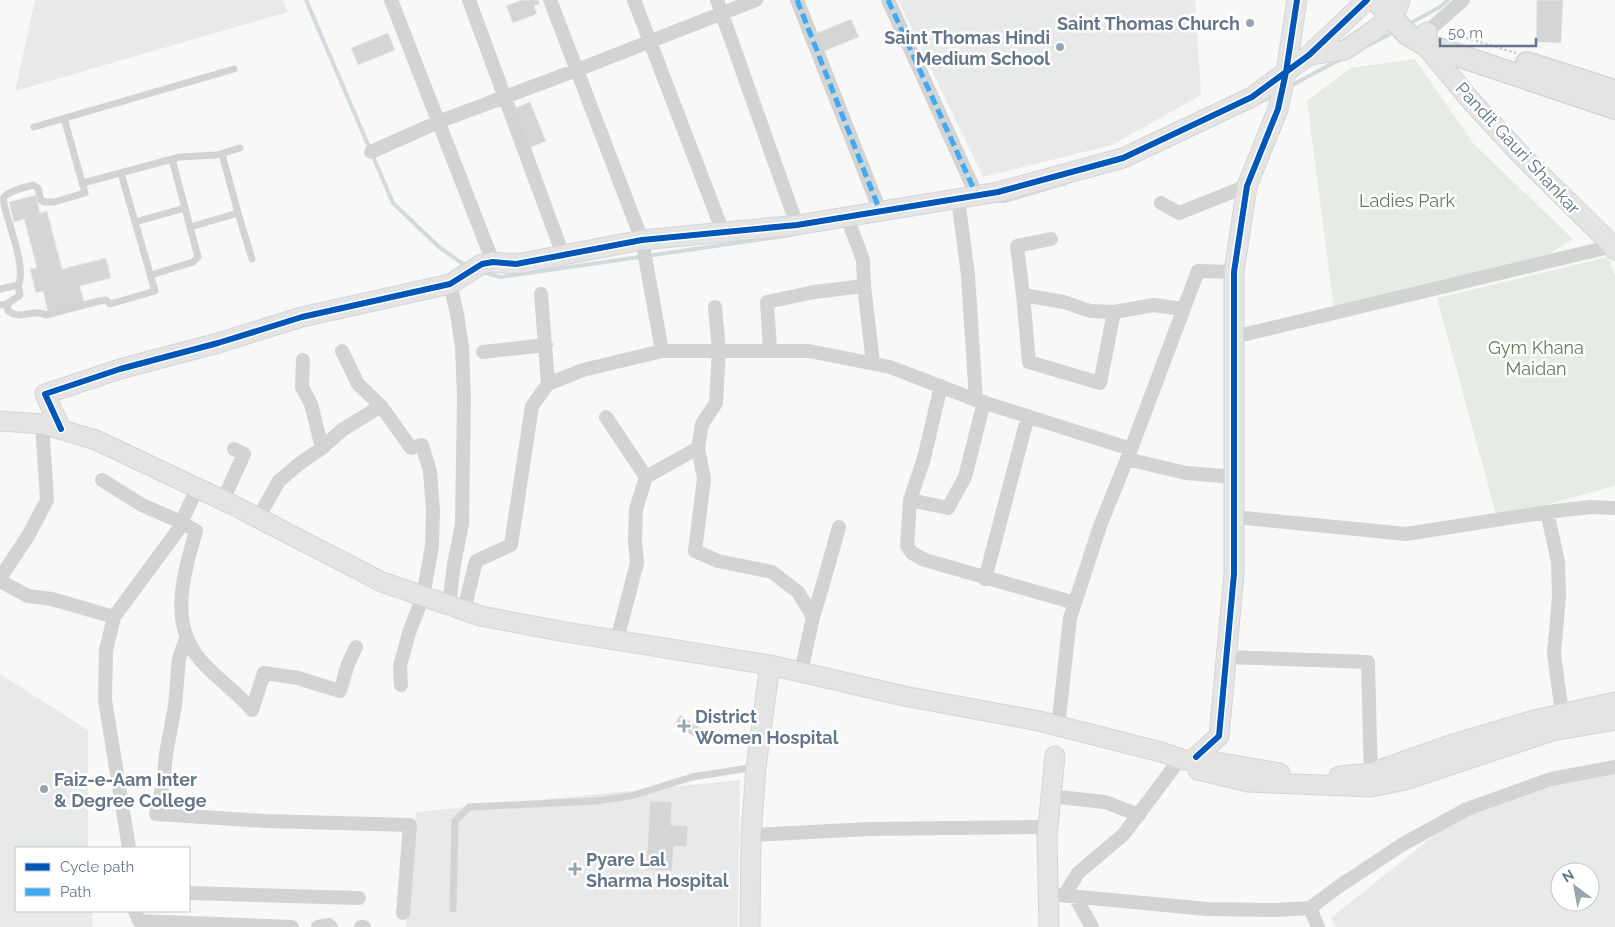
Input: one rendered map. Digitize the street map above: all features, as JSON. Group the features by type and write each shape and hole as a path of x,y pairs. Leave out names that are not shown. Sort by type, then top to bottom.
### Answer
{"main road":[{"path":"1403,18 1615,91"},
{"path":"1403,18 1615,108"}],"street":[{"path":"391,0 438,122 488,263"},
{"path":"469,0 563,255"},
{"path":"550,0 642,240 662,351"},
{"path":"634,0 723,232"},
{"path":"717,0 797,225"},
{"path":"371,152 438,122 756,0"},
{"path":"797,0 880,211"},
{"path":"888,0 977,196"},
{"path":"1049,927 1062,896 1078,874 1123,835 1139,815 1219,736 1234,574 1234,272 1247,186 1278,109 1298,0"},
{"path":"61,429 45,394 120,369 218,343 302,317 456,281 488,263 516,264 642,240 797,225 880,211 958,204 977,196 1122,158 1252,97 1309,55 1367,0"},
{"path":"1309,55 1345,50 1376,29 1403,18 1463,0"},
{"name":"Pandit Gauri Shankar","path":"1403,18 1472,102 1522,157 1614,248"},
{"path":"1161,204 1179,213 1247,186"},
{"path":"910,500 948,508 964,477 980,401 968,275 958,204"},
{"path":"847,217 863,260 864,286 873,363"},
{"path":"1051,239 1017,246 1029,362 1100,382 1114,312"},
{"path":"1234,337 1614,248"},
{"path":"1058,727 1070,618 1100,526 1183,309 1198,271 1234,272"},
{"path":"456,281 464,397 462,524 454,564 457,608"},
{"path":"770,350 766,302 814,292 864,286"},
{"path":"541,294 548,384"},
{"path":"1023,295 1064,302 1090,311 1114,312 1154,305 1183,309"},
{"path":"715,307 719,350 716,403 702,424 698,448 704,479 694,551 718,561 772,572 798,592 813,617"},
{"path":"483,352 546,345"},
{"path":"342,351 358,384 381,406 411,448 422,445 430,471 433,511 432,546 423,596 409,633 400,666 401,685"},
{"path":"457,608 476,561 511,545 532,406 548,384 583,370 662,351 809,351 873,363 890,367 980,401 1028,416 1186,473 1234,477"},
{"path":"303,360 302,387 311,404 322,448"},
{"path":"940,386 924,458 910,500 907,546 912,553 924,560 1075,603"},
{"path":"258,518 279,481 342,430 381,406"},
{"path":"986,579 1028,416"},
{"path":"606,417 646,477"},
{"path":"0,421 42,424 96,440 223,500 382,582 481,616 770,665 904,696 1039,721 1192,761 1216,762 1263,771 1325,778 1405,780 1552,731 1615,720"},
{"path":"42,424 47,500 28,536 0,579 28,596 52,598 114,617"},
{"path":"223,500 244,454 234,448"},
{"path":"617,640 637,563 635,541 636,509 646,477 698,448"},
{"path":"102,480 142,505 181,522 196,531 185,570 180,606 186,639 204,664 243,698 252,710 264,673 298,678 340,691 348,664 356,647"},
{"path":"129,847 105,700 106,650 114,617 178,530 196,488"},
{"path":"1234,517 1406,534 1547,512 1591,507 1615,508"},
{"path":"1547,512 1558,562 1559,596 1554,654 1562,713"},
{"path":"801,672 813,617 839,527"},
{"path":"186,639 179,658 175,706 166,754 163,784 156,814 265,821 410,825 403,913"},
{"path":"1226,657 1368,662 1371,780"},
{"path":"750,927 751,835 756,767 770,665"},
{"path":"1371,780 1453,744 1534,720 1615,702"},
{"path":"1055,756 1048,827 1062,896 1092,927"},
{"path":"1062,896 1207,909 1275,910 1310,908 1403,844 1467,809 1551,779 1615,767"},
{"path":"1051,799 1058,797 1105,802 1139,815"},
{"path":"751,835 870,829 1048,827"},
{"path":"190,893 358,898"},
{"path":"1310,908 1316,926"},
{"path":"135,912 139,921 205,926 292,927"},
{"path":"318,927 329,925 331,927"}],"lane":[{"path":"34,127 234,69"},
{"path":"64,118 85,193 54,202 44,202 41,200 38,188 33,185 16,190 5,196 2,201 20,272 18,285 20,295 4,304 13,315 26,315 38,312 46,315 99,300 106,300 110,304 116,303 155,291 122,173"},
{"path":"83,183 172,159 222,154 240,148"},
{"path":"222,154 252,259"},
{"path":"151,275 193,262 198,257 172,159"},
{"path":"136,222 185,208"},
{"path":"190,227 238,213"},
{"path":"0,289 18,285"},
{"path":"453,908 455,821 469,807 631,796 692,778 756,767"}],"shaded area":[{"path":"35,0 283,0 288,12 15,91"},
{"name":"Saint Thomas Hindi Medium School","path":"898,0 1195,0 1201,95 1112,145 983,177"},
{"name":"Faiz-e-Aam Inter & Degree College","path":"0,674 88,730 88,847 15,847 15,912 92,912 93,927 0,927"},
{"path":"1615,768 1615,927 1336,927 1331,918 1467,809"},
{"name":"Pyare Lal Sharma Hospital","path":"740,780 738,927 406,927 416,812"}],"green space":[{"name":"Ladies Park","path":"1415,59 1473,143 1573,239 1549,254 1334,309 1307,101 1351,68"},
{"name":"Gym Khana Maidan","path":"1608,257 1615,275 1615,486 1537,507 1496,514 1437,298"}],"building":[{"path":"522,0 538,0 540,4 534,6 537,14 513,23 506,6"},
{"path":"1537,0 1563,0 1561,43 1536,42"},
{"path":"851,19 859,37 822,52 815,34"},
{"path":"388,33 395,50 358,65 351,48"},
{"path":"530,102 546,141 529,148 513,109"},
{"path":"36,195 40,213 47,211 62,269 106,258 111,278 80,286 84,302 48,312 43,291 36,293 30,269 37,268 24,219 14,222 9,202"},
{"path":"680,715 704,730 699,739 674,725"},
{"path":"650,801 672,802 671,825 688,826 687,847 674,846 672,871 646,870"}],"waterway":[{"path":"306,0 393,203 439,247 466,266"},
{"path":"1407,25 1440,7 1448,0"},
{"path":"1367,46 1394,32"},
{"path":"1290,86 1341,59"},
{"path":"1257,104 1275,94"},
{"path":"998,201 1005,201 1066,183"},
{"path":"482,272 501,277 792,235"}],"marked path":[{"path":"797,0 880,211"},
{"path":"888,0 977,196"}],"cycle path":[{"path":"1196,757 1219,736 1234,574 1234,272 1247,186 1278,109 1286,72 1297,0"},
{"path":"61,429 45,394 120,369 218,343 302,317 450,284 482,264 493,262 516,264 642,240 797,225 998,192 1123,158 1252,97 1309,55 1367,0"}],"place":[{"name":"Saint Thomas Church","path":"1250,23"},
{"name":"Saint Thomas Hindi Medium School","path":"1060,47"},
{"name":"District Women Hospital","path":"684,726"},
{"name":"Faiz-e-Aam Inter & Degree College","path":"44,789"},
{"name":"Pyare Lal Sharma Hospital","path":"575,869"}]}
